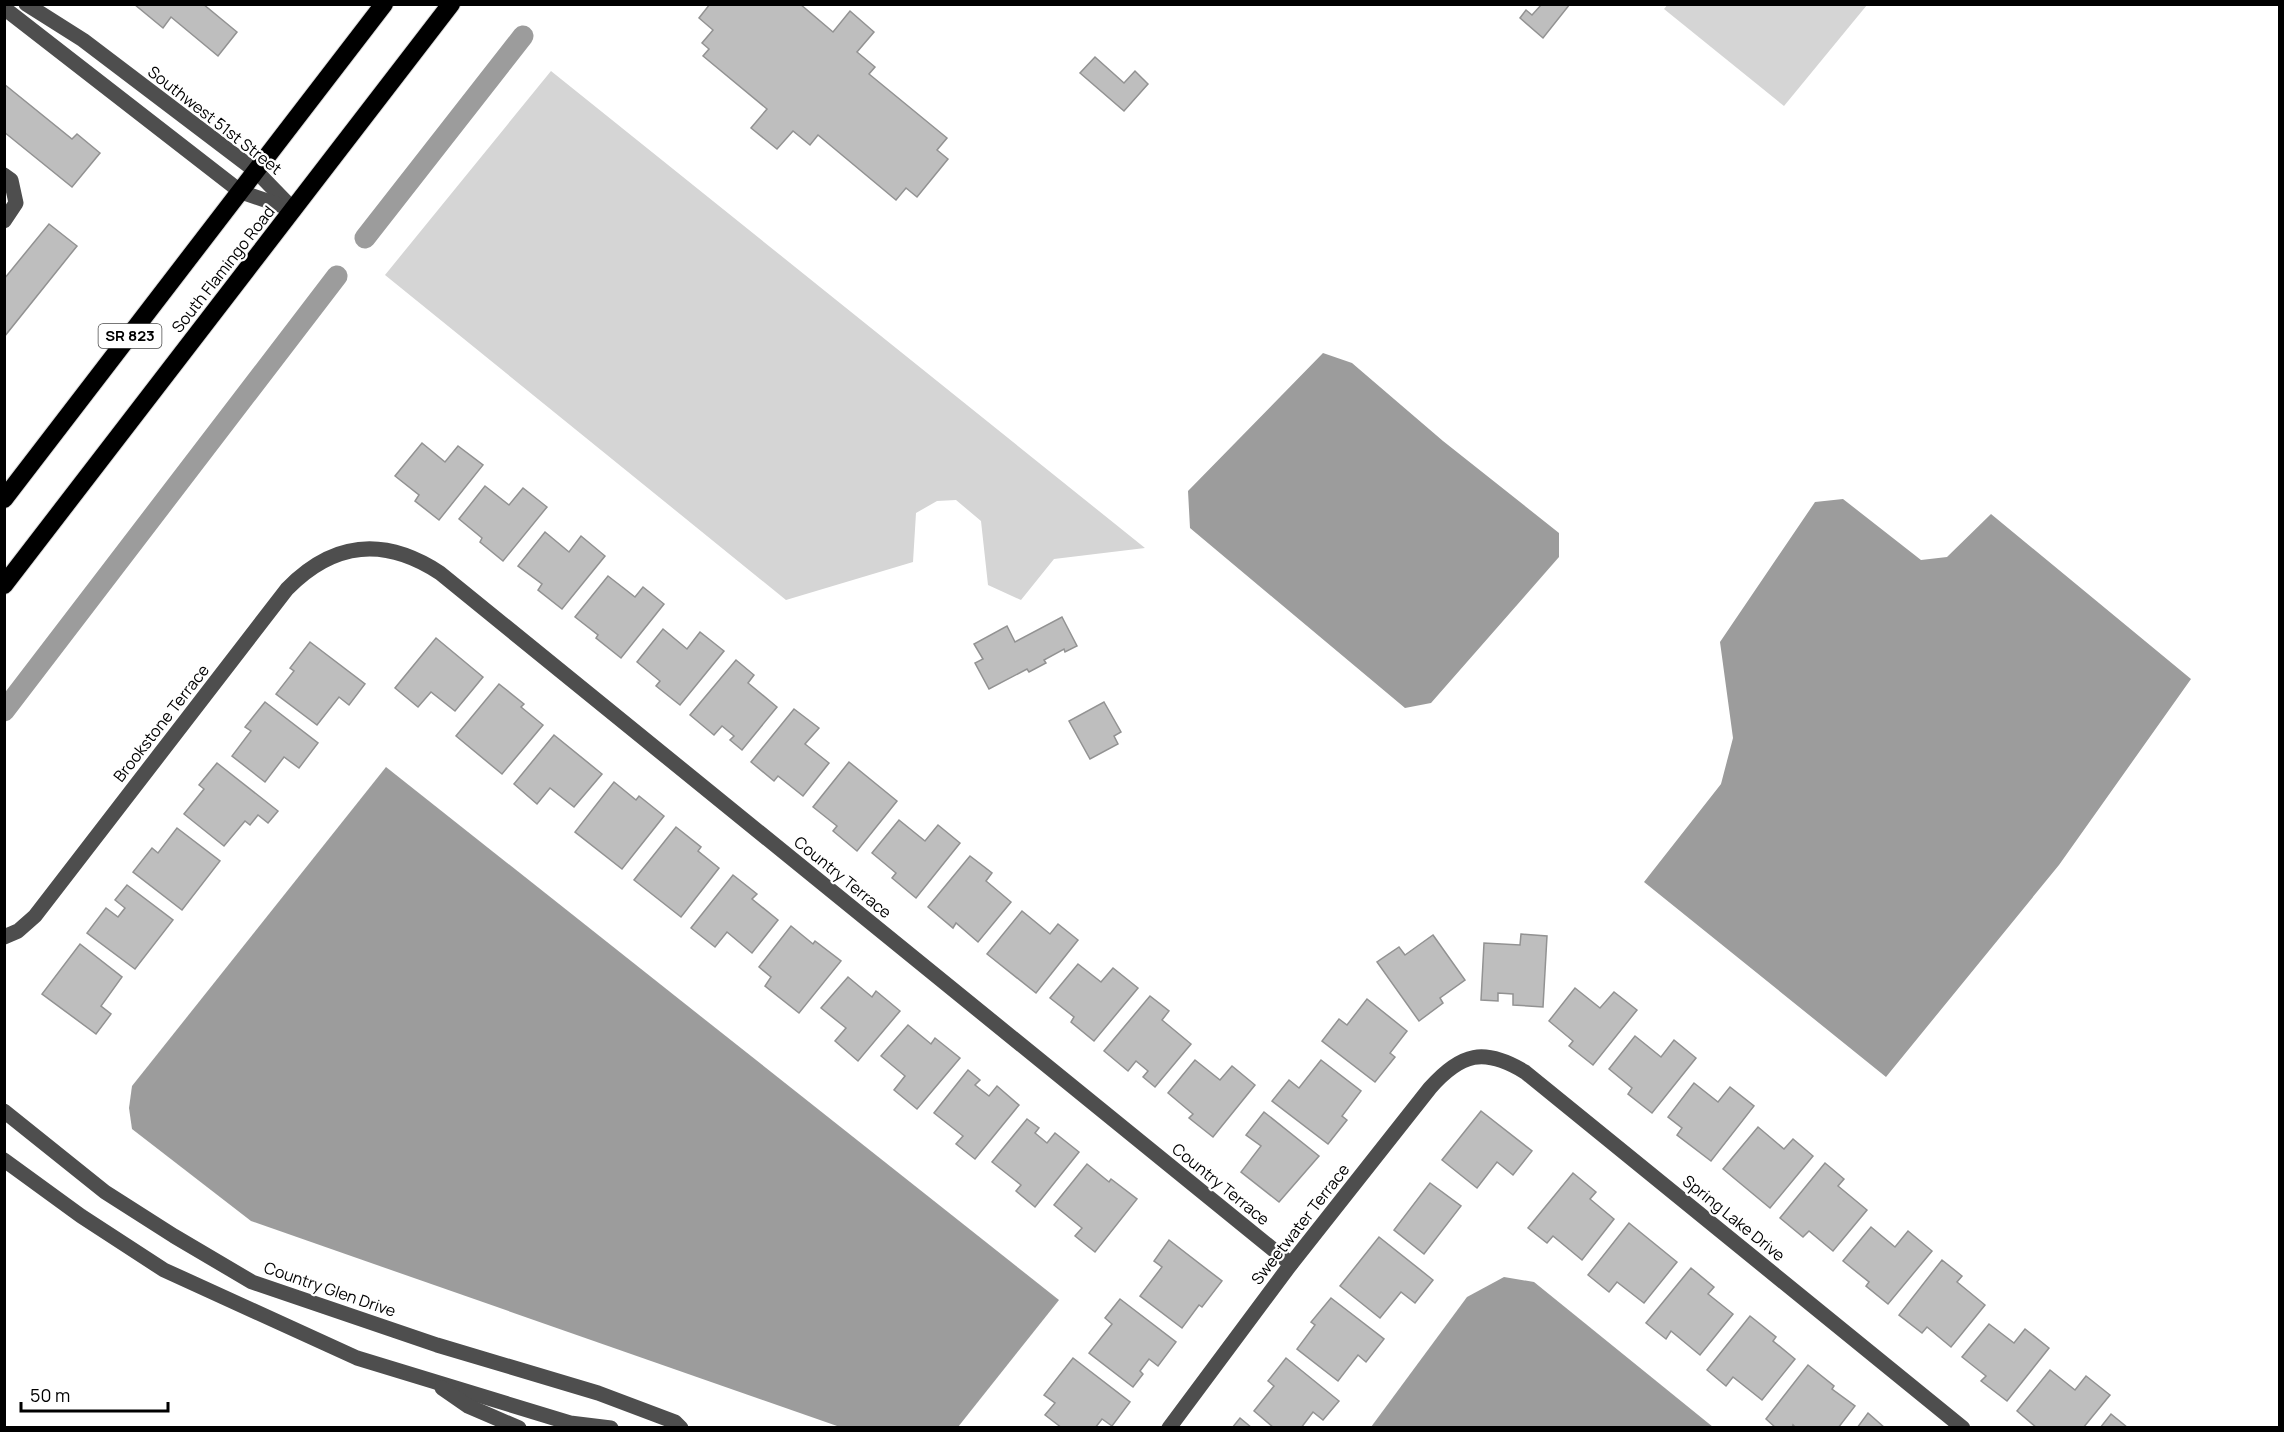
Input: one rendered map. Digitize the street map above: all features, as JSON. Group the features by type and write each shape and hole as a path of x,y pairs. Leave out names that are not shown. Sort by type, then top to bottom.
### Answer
{"highway":[{"name":"South Flamingo Road","path":"4,499 384,4"},
{"name":"South Flamingo Road","path":"4,585 451,4"}],"street":[{"name":"Southwest 51st Street","path":"26,4 83,40 256,172 294,210"},
{"name":"Southwest 51st Street","path":"4,8 241,192 294,210"},
{"path":"4,221 16,203 8,177"},
{"name":"Brookstone Terrace","path":"4,937 18,931 35,916 287,589 314,566 343,552 359,550"},
{"name":"Country Terrace","path":"359,550 392,550 412,556 440,573 1291,1264"},
{"name":"Sweetwater Terrace","path":"1168,1428 1291,1264 1443,1073 1462,1060 1473,1058"},
{"name":"Spring Lake Drive","path":"1473,1058 1496,1058 1525,1072 1964,1428"},
{"name":"Country Glen Drive","path":"4,1111 105,1192 252,1282 437,1345 598,1393 675,1422 681,1428"},
{"path":"4,1160 81,1216 164,1270 357,1358 570,1423 611,1428"},
{"path":"429,1379 468,1406 519,1428"}],"shaded area":[{"path":"1668,4 1867,5 1784,106 1664,9"},
{"path":"551,71 1145,548 1054,559 1021,600 988,585 981,521 956,500 937,501 916,513 913,562 786,600 385,275"},
{"path":"1323,353 1352,363 1443,441 1559,533 1559,557 1431,703 1405,708 1190,528 1188,491"},
{"path":"1843,499 1921,560 1947,557 1991,514 2191,679 2059,865 1886,1077 1644,882 1721,784 1733,738 1720,642 1815,502"},
{"path":"386,767 1059,1300 958,1427 840,1427 251,1221 132,1129 129,1108 132,1086"},
{"path":"1504,1277 1534,1282 1713,1427 1371,1427 1467,1297"}],"building":[{"path":"134,4 203,4 237,32 218,56 171,17 163,28"},
{"path":"710,4 800,4 833,32 850,11 874,32 857,52 875,67 869,74 947,138 937,150 948,159 917,197 906,188 896,200 818,135 810,145 793,131 777,149 751,128 767,109 703,56 709,49 702,43 713,30 699,18"},
{"path":"1542,4 1570,4 1543,38 1520,18 1526,10 1532,15"},
{"path":"1095,57 1124,83 1135,71 1148,84 1124,111 1080,73"},
{"path":"4,84 72,139 77,134 100,153 72,187 4,132"},
{"path":"49,224 77,246 4,337 4,279"},
{"path":"422,443 445,462 458,446 483,465 439,520 415,501 419,495 395,476"},
{"path":"485,486 509,505 523,488 547,507 503,561 480,542 482,538 459,519"},
{"path":"545,532 569,552 581,536 605,556 562,609 538,590 542,584 518,566"},
{"path":"608,576 635,597 643,587 664,604 621,658 596,638 598,635 575,617"},
{"path":"1062,617 1077,646 1065,652 1064,649 1044,660 1046,663 1029,672 1027,669 989,689 975,663 983,659 974,644 1007,626 1015,642"},
{"path":"663,629 687,649 700,632 724,651 680,705 656,686 660,681 637,662"},
{"path":"436,638 483,677 455,711 431,692 418,707 395,688"},
{"path":"310,642 365,684 349,705 339,697 317,725 276,694 294,671 290,668"},
{"path":"736,660 754,675 748,683 777,707 742,750 730,740 734,736 722,726 714,735 690,715"},
{"path":"499,684 524,704 521,707 543,725 502,774 456,736"},
{"path":"265,702 318,743 299,768 284,757 265,782 232,756 251,731 245,727"},
{"path":"1104,702 1121,732 1114,736 1118,744 1090,759 1069,721"},
{"path":"794,709 819,728 805,744 829,763 803,796 778,776 774,781 751,762"},
{"path":"554,735 602,774 574,807 550,788 537,804 514,784"},
{"path":"849,762 897,801 857,851 833,831 837,826 813,807"},
{"path":"217,763 278,811 268,823 258,815 250,825 245,821 224,846 184,814 204,789 199,785"},
{"path":"614,782 636,800 639,796 664,816 622,869 575,832"},
{"path":"899,820 925,841 938,825 960,843 916,898 892,878 896,873 872,853"},
{"path":"676,827 701,847 698,851 719,868 681,917 634,880"},
{"path":"177,828 220,861 182,910 133,872 152,848 158,853"},
{"path":"970,856 992,873 986,881 1011,902 978,942 956,923 953,928 928,907"},
{"path":"733,875 757,894 752,899 778,920 752,953 727,932 715,947 691,928"},
{"path":"127,885 173,920 135,969 87,933 106,908 118,917 125,908 115,900"},
{"path":"1022,911 1050,934 1058,924 1078,940 1036,993 987,954"},
{"path":"791,926 813,944 815,941 841,961 799,1013 765,986 771,977 759,967"},
{"path":"1521,934 1547,936 1543,1007 1513,1005 1513,994 1498,993 1498,1001 1481,1000 1484,943 1520,945"},
{"path":"1433,935 1465,980 1440,998 1443,1003 1419,1021 1377,962 1399,947 1405,955"},
{"path":"80,944 122,977 101,1006 111,1014 96,1034 42,994"},
{"path":"1078,964 1101,982 1113,968 1138,988 1094,1041 1071,1022 1074,1017 1050,998"},
{"path":"848,977 872,997 876,991 900,1011 858,1061 835,1041 846,1028 821,1008"},
{"path":"1575,988 1600,1008 1614,992 1637,1010 1593,1065 1569,1046 1573,1041 1549,1021"},
{"path":"1150,996 1169,1011 1162,1020 1191,1044 1155,1087 1143,1077 1148,1071 1136,1061 1128,1071 1104,1051"},
{"path":"1367,999 1407,1031 1390,1053 1395,1057 1375,1082 1322,1041 1339,1019 1347,1025"},
{"path":"908,1025 931,1044 935,1038 960,1058 917,1109 894,1090 905,1076 881,1056"},
{"path":"1635,1036 1661,1057 1674,1040 1696,1058 1652,1113 1628,1094 1632,1088 1609,1069"},
{"path":"1195,1060 1220,1080 1232,1066 1255,1085 1213,1137 1189,1118 1193,1114 1168,1093"},
{"path":"1321,1060 1361,1091 1342,1116 1347,1120 1328,1144 1272,1101 1289,1080 1299,1088"},
{"path":"968,1070 980,1080 975,1085 989,1096 997,1086 1019,1105 975,1159 956,1144 963,1136 934,1113"},
{"path":"1694,1083 1718,1102 1730,1087 1754,1106 1711,1161 1677,1135 1682,1128 1668,1117"},
{"path":"1481,1111 1532,1151 1513,1175 1497,1162 1477,1188 1442,1160"},
{"path":"1264,1112 1319,1156 1279,1202 1241,1172 1261,1146 1246,1135"},
{"path":"1027,1119 1039,1128 1035,1133 1047,1143 1055,1133 1079,1152 1035,1207 1016,1191 1021,1185 992,1162"},
{"path":"1758,1127 1784,1149 1793,1139 1813,1156 1770,1208 1723,1169"},
{"path":"1825,1163 1844,1179 1838,1186 1867,1210 1833,1251 1809,1231 1803,1237 1780,1218"},
{"path":"1087,1164 1109,1182 1111,1179 1137,1199 1095,1252 1075,1236 1082,1228 1054,1205"},
{"path":"1573,1173 1596,1192 1590,1199 1614,1219 1582,1260 1553,1236 1547,1243 1528,1228"},
{"path":"1430,1183 1461,1206 1424,1254 1394,1230"},
{"path":"1629,1223 1677,1262 1644,1303 1617,1282 1609,1292 1588,1275"},
{"path":"1871,1227 1895,1247 1908,1231 1932,1251 1888,1304 1866,1286 1869,1282 1843,1261"},
{"path":"1379,1237 1433,1280 1415,1303 1401,1292 1380,1318 1340,1286"},
{"path":"1169,1240 1222,1281 1202,1307 1199,1305 1182,1328 1140,1296 1162,1267 1154,1261"},
{"path":"1942,1260 1962,1276 1957,1282 1985,1305 1951,1347 1927,1327 1922,1333 1899,1315"},
{"path":"1691,1268 1714,1287 1708,1294 1733,1314 1700,1355 1671,1331 1666,1339 1646,1323"},
{"path":"1331,1298 1384,1339 1366,1362 1358,1355 1338,1381 1297,1349 1315,1325 1311,1322"},
{"path":"1120,1299 1176,1342 1158,1366 1149,1359 1140,1371 1143,1374 1133,1387 1089,1353 1112,1324 1105,1318"},
{"path":"1750,1316 1776,1337 1773,1341 1795,1359 1762,1400 1733,1377 1726,1386 1707,1370"},
{"path":"1989,1324 2014,1343 2025,1329 2049,1348 2007,1401 1981,1381 1986,1376 1962,1357"},
{"path":"1073,1358 1130,1402 1112,1426 1102,1419 1095,1428 1062,1428 1045,1415 1055,1403 1044,1395"},
{"path":"1286,1358 1339,1401 1323,1420 1313,1412 1301,1428 1274,1428 1254,1411 1274,1386 1268,1381"},
{"path":"1808,1365 1834,1386 1832,1389 1855,1406 1838,1428 1796,1428 1793,1425 1792,1428 1776,1428 1766,1419"},
{"path":"2050,1370 2075,1390 2086,1376 2110,1395 2083,1428 2037,1428 2017,1411"},
{"path":"1868,1413 1885,1428 1857,1428"},
{"path":"2111,1414 2128,1428 2100,1428"},
{"path":"1240,1418 1252,1428 1232,1428"}],"waterway":[{"path":"365,238 523,36"},
{"path":"4,711 337,276"}]}
